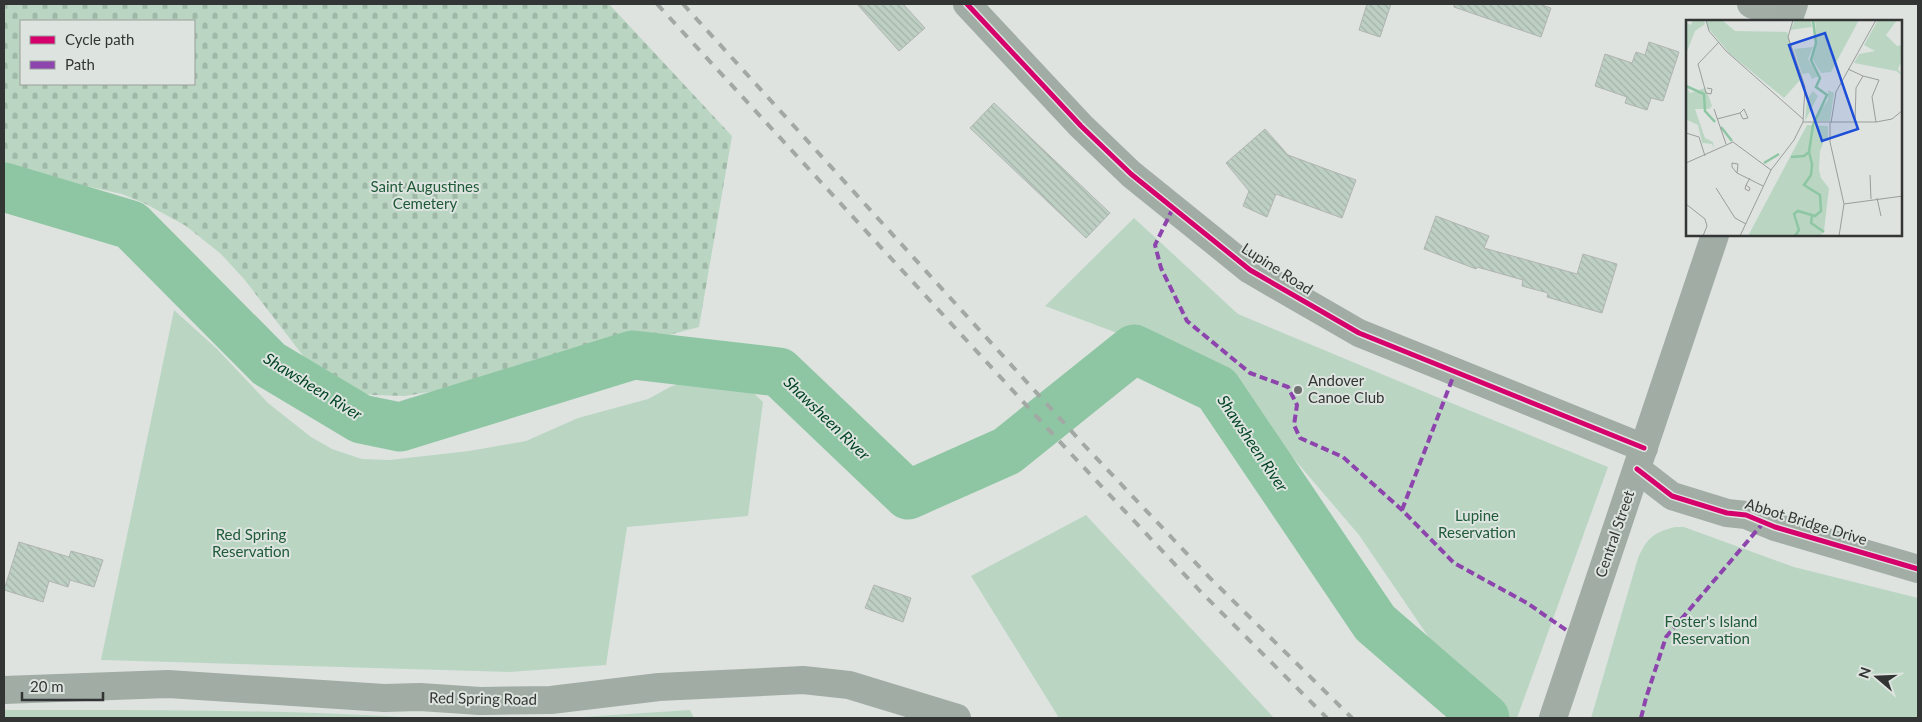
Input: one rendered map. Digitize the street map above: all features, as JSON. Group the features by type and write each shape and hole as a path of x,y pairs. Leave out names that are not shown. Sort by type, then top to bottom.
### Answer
{"main road":[{"name":"Lupine Road","path":"968,4 1081,126 1131,174 1250,270 1359,334 1640,459"},
{"name":"Central Street","path":"1553,718 1715,236"},
{"name":"Red Spring Road","path":"4,690 168,684 384,698 420,697 480,701 542,700 659,687 803,680 849,685 957,718"}],"street":[{"path":"1751,4 1791,14"},
{"name":"Abbot Bridge Drive","path":"1640,459 1672,496 1727,513 1746,515 1775,526 1918,569"}],"green space":[{"name":"Saint Augustines Cemetery","path":"4,4 609,4 732,136 699,327 530,372 405,396 372,395 356,392 340,385 304,357 244,279 221,254 186,226 146,204 122,194 54,179 36,179 4,169"},
{"name":"Lupine Reservation","path":"1134,218 1238,314 1608,467 1517,718 1480,718 1434,645 1359,535 1219,371 1045,306"},
{"name":"Red Spring Reservation","path":"174,310 217,349 268,403 311,437 332,449 362,459 389,460 469,451 526,441 578,418 648,399 670,387 689,380 723,374 736,376 763,402 748,516 627,527 606,665 510,672 101,660"},
{"path":"1086,515 1274,718 1059,718 971,576"},
{"name":"Foster's Island Reservation","path":"1675,527 1684,527 1794,567 1918,598 1918,718 1591,718 1638,558 1652,537 1662,531"},
{"path":"4,710 159,710 417,718 4,718"},
{"path":"690,710 694,718 567,718"}],"building":[{"path":"857,4 903,4 925,28 899,51"},
{"path":"1367,4 1391,4 1380,37 1359,30"},
{"path":"1454,4 1539,4 1551,8 1541,37 1454,7"},
{"path":"1649,42 1679,52 1663,101 1651,98 1647,110 1625,103 1627,97 1595,86 1605,54 1632,63 1636,52 1645,55"},
{"path":"994,103 1110,213 1086,238 970,128"},
{"path":"1265,129 1288,155 1356,180 1342,218 1276,194 1267,217 1243,206 1249,191 1226,163"},
{"path":"1436,216 1489,236 1484,248 1577,274 1583,254 1617,264 1602,313 1547,297 1548,293 1522,286 1523,280 1477,267 1476,269 1424,249"},
{"path":"19,542 69,557 71,551 103,560 94,587 70,580 68,587 49,581 43,602 4,590"},
{"path":"874,585 911,598 903,622 865,608"}],"waterway":[{"name":"Shawsheen River","path":"4,187 131,225 269,364 361,419 400,427 633,355 779,372 908,495 1007,451 1134,349 1217,389 1375,623 1485,718"}],"railway":[{"path":"657,4 1073,456 1200,591 1327,718"},
{"path":"683,4 1084,445 1209,577 1352,718"}],"marked path":[{"path":"1173,208 1155,245 1161,268 1187,321 1250,373 1288,387 1297,405 1294,425 1300,438 1343,457 1402,510 1454,563 1527,603 1569,632"},
{"path":"1402,510 1455,372"},
{"path":"1641,718 1666,637 1764,522"}],"cycle path":[{"path":"967,4 1081,126 1131,174 1250,270 1359,333 1644,448"},
{"path":"1637,469 1672,496 1727,513 1746,515 1775,527 1918,569"}],"place":[{"name":"Andover Canoe Club","path":"1298,390"}]}
